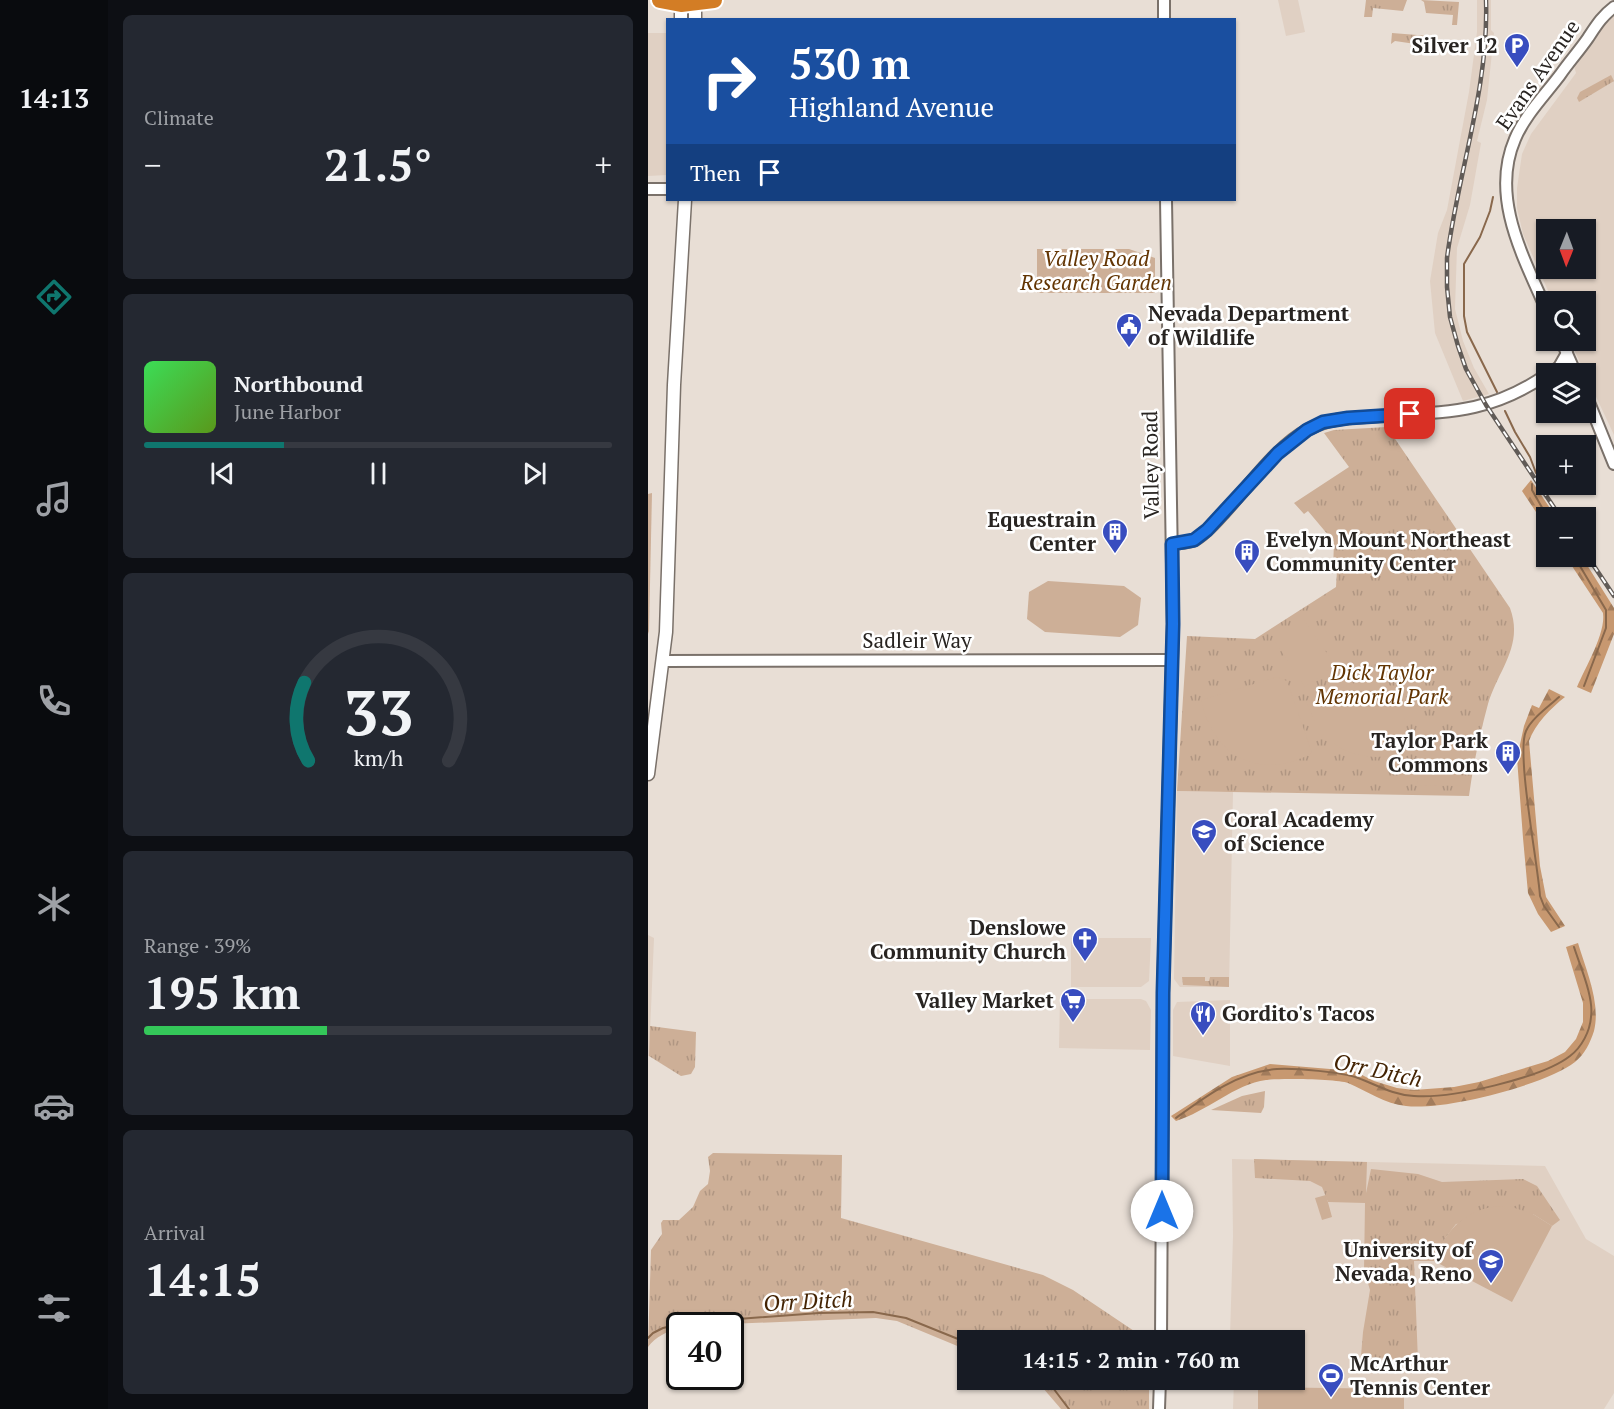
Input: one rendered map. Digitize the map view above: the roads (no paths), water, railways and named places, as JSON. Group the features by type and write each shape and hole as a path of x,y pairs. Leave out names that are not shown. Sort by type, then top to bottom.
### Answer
{"highway":[{"path":"660,0 688,8 714,0"}],"main road":[{"path":"648,774 663,661 674,385 685,201"}],"street":[{"path":"1164,0 1164,18"},
{"name":"Evans Avenue","path":"1538,291 1513,230 1507,190 1506,172 1509,158 1515,138 1528,117 1599,21 1614,7"},
{"path":"648,189 666,189"},
{"name":"Valley Road","path":"1161,1330 1164,973 1172,660 1166,201"},
{"path":"1567,353 1571,363"},
{"path":"1561,363 1567,353"},
{"path":"1172,544 1188,542 1200,536 1218,520 1283,447 1314,426 1323,422 1348,418 1466,410 1508,398 1536,381"},
{"path":"1596,420 1614,464"},
{"name":"Sadleir Way","path":"663,661 1172,660"},
{"path":"1160,1390 1160,1409"}],"waterway":[{"name":"Orr Ditch","path":"1493,197 1480,237 1464,264 1464,316 1467,332 1497,392"},
{"name":"Orr Ditch","path":"1505,411 1536,473"},
{"name":"Orr Ditch","path":"1532,484 1532,490 1542,507"},
{"name":"Orr Ditch","path":"1581,567 1606,610 1606,628 1584,686"},
{"name":"Orr Ditch","path":"1559,697 1532,722 1526,731 1524,743 1526,784 1540,896 1544,906 1559,927"},
{"name":"Orr Ditch","path":"1176,1118 1223,1086 1249,1075 1277,1069 1341,1074 1358,1078 1392,1092 1414,1096 1472,1090 1539,1072 1570,1056 1582,1043 1589,1028 1590,1000 1574,947"},
{"name":"Orr Ditch","path":"648,1338 663,1328 685,1323 819,1313 873,1312 906,1318 957,1339"},
{"name":"Orr Ditch","path":"1055,1390 1069,1409"}],"railway":[{"path":"1486,0 1483,65 1447,258 1450,317 1466,369 1486,405 1554,507"},
{"path":"1595,567 1614,596"}],"place":[{"name":"Silver 12","path":"1517,69"},
{"name":"Nevada Department of Wildlife","path":"1129,349"},
{"name":"Equestrain Center","path":"1115,555"},
{"name":"Evelyn Mount Northeast Community Center","path":"1247,575"},
{"name":"Taylor Park Commons","path":"1508,776"},
{"name":"Coral Academy of Science","path":"1204,855"},
{"name":"Denslowe Community Church","path":"1085,963"},
{"name":"Valley Market","path":"1073,1024"},
{"name":"Gordito's Tacos","path":"1203,1037"},
{"name":"University of Nevada, Reno","path":"1491,1285"},
{"name":"McArthur Tennis Center","path":"1331,1399"}],"park label":[{"name":"Valley Road Research Garden","path":"1096,271"},
{"name":"Dick Taylor Memorial Park","path":"1382,685"}]}
